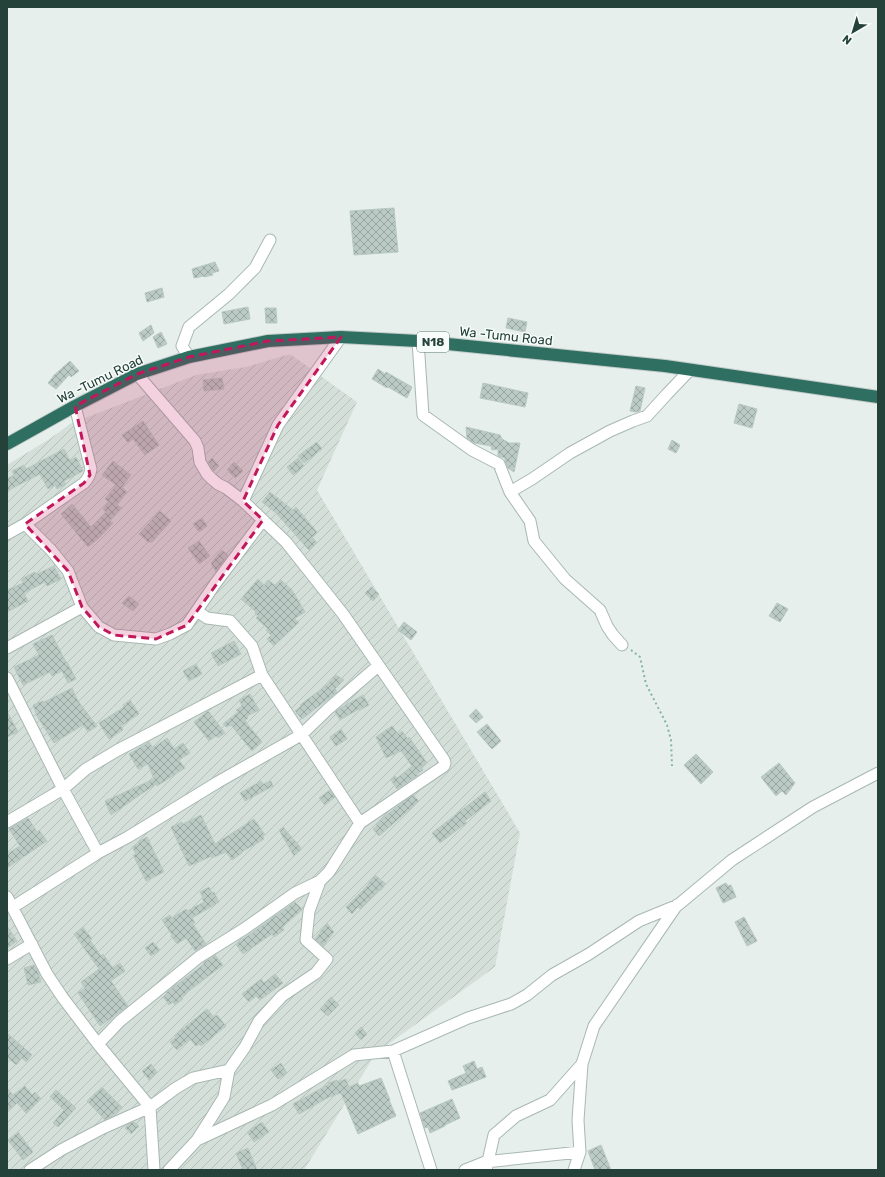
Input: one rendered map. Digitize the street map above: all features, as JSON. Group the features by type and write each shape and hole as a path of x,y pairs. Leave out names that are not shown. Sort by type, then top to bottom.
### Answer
{"highway":[{"name":"Wa -Tumu Road","path":"7,444 136,374 189,357 268,341 342,337 418,341 665,366 878,397"}],"street":[{"path":"189,357 182,346 189,327 229,294 255,268 270,240"},
{"path":"243,501 278,426 342,337"},
{"path":"418,341 423,415 472,450 499,464 510,492 530,521 534,541 565,579 600,610 607,626 622,645"},
{"path":"510,492 570,454 604,435 647,416 690,370"},
{"path":"98,1044 120,1021 199,957 295,893 320,881 329,872 360,823 444,766 445,763 343,614 323,588 286,542 243,501 218,484 207,474 200,462 197,444 136,374"},
{"path":"7,534 25,524 84,483 90,475 90,469 75,406"},
{"path":"25,524 51,550 68,571 82,608 99,627 114,635 156,639 170,634 187,625 215,584 263,520"},
{"path":"7,648 82,608"},
{"path":"197,611 207,618 230,622 252,646 262,675 360,823"},
{"path":"154,1170 150,1107 98,1044 63,998 48,974 10,902 128,837 218,782 301,734 378,666"},
{"path":"7,822 63,789 86,769 118,750 262,675"},
{"path":"7,678 63,789 98,853"},
{"path":"574,1170 580,1152 578,1120 582,1064 594,1026 678,905 732,860 813,807 878,774"},
{"path":"169,1170 197,1140 224,1096 229,1070 245,1047 259,1021 282,996 316,973 327,959 306,940 308,910 320,881"},
{"path":"197,1140 272,1105 354,1054 393,1051 468,1018 511,1004 527,995 552,975 589,954 639,922 678,905"},
{"path":"7,959 32,944"},
{"path":"393,1051 431,1170"},
{"path":"486,1166 494,1135 516,1116 550,1100 582,1064"},
{"path":"30,1170 61,1150 103,1128 150,1107 176,1088 193,1078 229,1070"},
{"path":"466,1170 580,1152"}],"path":[{"path":"622,645 640,657 646,684 667,725 671,740 672,766"}],"highlighted area":[{"path":"341,337 278,425 243,501 263,520 187,625 156,639 114,635 99,627 82,607 68,571 25,524 84,483 90,475 75,406 137,374 189,357 268,341"}],"shaded area":[{"path":"290,354 357,402 317,490 520,833 495,967 376,1053 304,1170 7,1170 7,465 51,438 70,424 196,375 246,367"}],"building":[{"path":"394,208 398,252 354,255 350,211"},
{"path":"215,262 219,271 212,273 213,275 194,278 192,269"},
{"path":"162,288 164,297 147,302 145,293"},
{"path":"248,307 250,319 224,324 222,312"},
{"path":"265,308 276,308 277,323 266,323"},
{"path":"508,318 527,322 525,332 506,328"},
{"path":"151,325 154,333 143,341 139,333"},
{"path":"161,332 167,344 158,348 153,337"},
{"path":"70,361 79,371 71,377 69,375 56,389 48,383 53,376"},
{"path":"378,369 412,387 407,398 372,379"},
{"path":"222,378 224,389 204,391 203,380"},
{"path":"483,383 528,393 525,407 480,398"},
{"path":"636,386 645,388 640,411 636,412 630,411"},
{"path":"739,404 757,409 752,428 734,423"},
{"path":"143,421 159,445 145,455 133,439 128,443 122,435"},
{"path":"466,427 500,435 502,439 509,443 520,443 514,472 508,468 505,458 498,456 498,449 492,450 491,446 474,443 467,438"},
{"path":"672,440 680,445 676,453 668,449"},
{"path":"317,442 322,449 304,463 298,456"},
{"path":"64,449 70,461 76,457 83,471 64,481 66,484 57,489 55,485 48,489 40,474 7,491 7,479 14,475 12,471 24,465 26,469"},
{"path":"212,458 219,466 214,471 208,462"},
{"path":"298,458 304,466 293,475 287,467"},
{"path":"113,461 131,475 122,487 127,492 117,505 122,508 110,521 113,523 88,547 61,514 72,504 91,527 106,512 103,509 109,502 105,499 116,485 102,475"},
{"path":"234,462 243,471 235,478 227,470"},
{"path":"270,492 293,510 296,507 317,532 312,537 317,543 309,550 276,513 262,502"},
{"path":"160,511 171,521 152,542 148,542 139,534"},
{"path":"202,518 207,526 199,532 193,524"},
{"path":"199,541 210,556 199,564 188,548"},
{"path":"222,550 228,555 216,572 211,563"},
{"path":"54,566 61,579 47,586 45,582 24,593 28,601 7,612 7,590 23,583 21,579 35,572 37,574"},
{"path":"258,579 264,585 268,580 276,586 281,580 292,590 305,612 294,619 299,622 274,646 267,639 271,635 266,630 268,629 256,618 258,616 255,613 256,612 241,599"},
{"path":"371,587 379,594 373,601 365,593"},
{"path":"129,596 139,604 133,611 122,603"},
{"path":"777,603 788,609 780,622 769,616"},
{"path":"404,622 417,632 411,640 398,630"},
{"path":"52,635 76,679 68,683 62,671 52,676 50,672 23,685 14,667 39,655 33,644"},
{"path":"234,641 241,654 218,666 211,653"},
{"path":"196,664 202,674 189,681 183,671"},
{"path":"336,675 344,680 335,689 337,692 302,719 295,711 301,706 300,705 328,684"},
{"path":"72,688 78,701 97,726 88,732 83,725 54,743 37,716 33,705 43,701 44,702"},
{"path":"250,694 259,710 247,716 248,718 245,721 262,742 252,751 231,725 226,727 223,724 238,712 236,710 242,706 239,700"},
{"path":"363,695 369,705 340,720 335,712"},
{"path":"130,700 139,714 121,726 123,730 109,739 99,723 124,707 123,705"},
{"path":"476,709 483,717 476,723 469,716"},
{"path":"7,711 18,732 7,737"},
{"path":"208,711 225,733 218,738 216,736 209,741 194,722"},
{"path":"487,724 501,741 492,749 477,732"},
{"path":"392,726 398,734 402,731 408,739 409,737 427,763 421,767 423,770 417,774 418,775 397,789 391,780 395,776 397,778 412,766 401,751 386,758 376,737"},
{"path":"341,729 347,739 336,746 330,737"},
{"path":"167,738 174,749 183,743 190,753 179,760 185,768 157,786 156,784 111,815 105,801 154,779 148,764 138,769 129,754 149,742 153,748"},
{"path":"696,754 713,772 701,784 684,765"},
{"path":"779,763 795,783 786,795 782,791 776,796 761,777"},
{"path":"261,781 263,784 271,781 273,786 245,801 240,793"},
{"path":"330,790 335,797 325,805 319,798"},
{"path":"485,792 491,801 440,843 432,833"},
{"path":"413,795 419,801 379,836 373,829 377,826 376,824"},
{"path":"201,815 215,844 254,819 265,835 263,837 264,839 242,852 232,860 226,852 212,858 212,856 189,866 171,827 182,822 183,824"},
{"path":"28,818 37,832 39,830 47,841 7,868 7,854 20,846 9,829"},
{"path":"283,827 302,849 294,856 279,830"},
{"path":"147,837 164,872 146,881 133,855 136,854 132,847 139,844 138,842"},
{"path":"375,875 386,884 360,909 358,907 352,914 346,907 366,887"},
{"path":"726,883 728,886 731,885 736,897 723,903 716,888"},
{"path":"209,887 212,893 214,892 219,902 192,918 195,923 193,924 206,944 195,951 186,938 177,944 162,920 170,915 172,918 186,909 187,911 204,902 200,892"},
{"path":"295,902 302,910 282,927 284,930 274,937 272,934 243,954 236,944"},
{"path":"744,917 757,941 747,946 735,922"},
{"path":"327,923 334,932 323,946 315,939"},
{"path":"7,926 17,941 7,948"},
{"path":"83,927 92,939 90,940 101,956 103,954 113,968 120,963 125,971 111,981 128,1006 100,1026 78,993 85,988 81,982 99,969 74,934"},
{"path":"153,942 160,950 151,956 145,948"},
{"path":"215,955 223,965 181,997 183,999 175,1005 173,1002 169,1005 163,997 167,994 166,993"},
{"path":"34,965 38,971 41,982 28,985 24,968"},
{"path":"275,974 283,983 260,1000 256,996 249,1002 242,994 261,979 264,983"},
{"path":"331,997 339,1005 328,1016 320,1009"},
{"path":"207,1009 214,1017 217,1015 226,1026 201,1046 199,1044 196,1046 190,1039 177,1050 170,1042 176,1037 175,1035"},
{"path":"361,1027 367,1034 361,1040 355,1033"},
{"path":"7,1033 32,1055 26,1062 22,1058 16,1065 7,1057"},
{"path":"474,1061 477,1069 482,1067 486,1077 452,1090 448,1081 466,1073 463,1066"},
{"path":"281,1063 287,1073 278,1079 271,1070"},
{"path":"151,1064 157,1072 149,1080 142,1071"},
{"path":"381,1078 396,1116 358,1134 341,1093 329,1097 299,1114 293,1104 329,1084 328,1083 337,1080 338,1082 346,1079 349,1087 358,1083 359,1086"},
{"path":"25,1086 32,1095 35,1092 41,1099 26,1113 17,1103 7,1111 7,1088 13,1095"},
{"path":"102,1087 122,1107 111,1117 105,1120 87,1101"},
{"path":"56,1090 76,1108 58,1127 53,1123 64,1110 50,1097"},
{"path":"452,1099 460,1118 430,1133 428,1127 425,1128 420,1113"},
{"path":"134,1122 139,1126 131,1134 125,1128 128,1124"},
{"path":"262,1122 269,1132 254,1142 247,1132"},
{"path":"18,1132 33,1152 23,1160 8,1140"},
{"path":"601,1145 611,1170 595,1170 588,1151"},
{"path":"248,1148 257,1170 243,1170 236,1153"}]}
